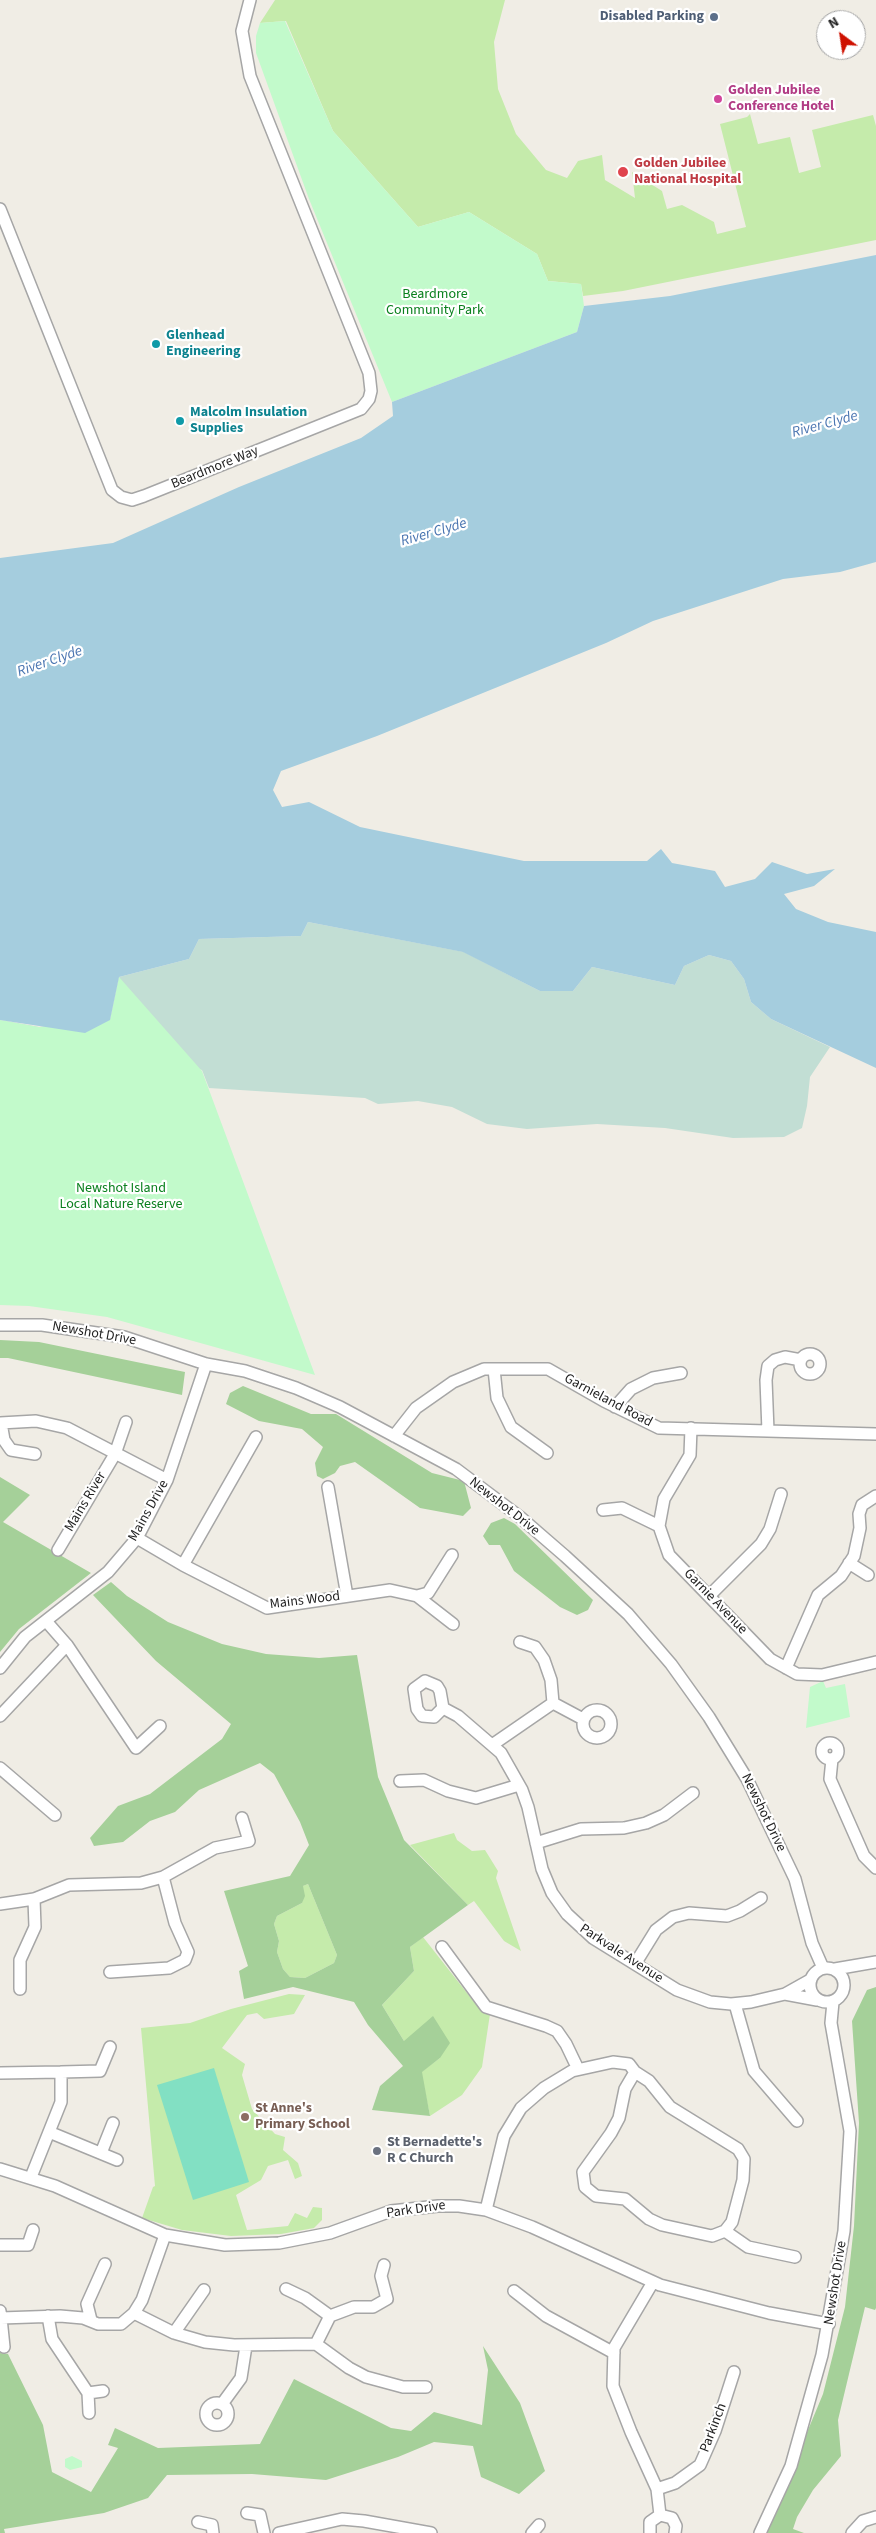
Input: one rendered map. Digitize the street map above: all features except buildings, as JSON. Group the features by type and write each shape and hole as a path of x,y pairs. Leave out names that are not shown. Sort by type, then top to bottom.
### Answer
{"street":[{"name":"Beardmore Way","path":"0,209 112,490 121,497 132,500 144,496 361,409 369,399 371,391 369,373 250,76 242,31 250,0"},
{"name":"Newshot Drive","path":"0,1325 42,1325 124,1338 206,1364 245,1371 296,1388 340,1407 456,1469 527,1524 628,1614 671,1664 730,1749 758,1800 795,1879 812,1943 811,1978"},
{"path":"768,1431 766,1380 768,1366 775,1360 785,1357 801,1360"},
{"name":"Mains Drive","path":"0,1668 25,1637 108,1572 137,1538 167,1480 206,1364"},
{"name":"Garnieland Road","path":"394,1436 416,1408 453,1382 484,1369 548,1369 615,1407 660,1428 876,1434"},
{"path":"494,1369 497,1398 511,1427 547,1453"},
{"path":"615,1407 631,1389 653,1378 681,1373"},
{"path":"34,1454 11,1450 4,1440 1,1423 36,1421 68,1428 167,1480"},
{"name":"Mains River","path":"58,1550 115,1454 126,1422"},
{"name":"Garnie Avenue","path":"691,1428 690,1455 664,1498 659,1526 668,1555 770,1659 797,1674 822,1675 876,1662"},
{"path":"183,1565 256,1436"},
{"name":"Mains Wood","path":"328,1487 347,1596"},
{"path":"709,1596 761,1544 770,1528 781,1494"},
{"path":"786,1668 818,1595 841,1576 854,1556 860,1528 859,1514 862,1505 876,1496"},
{"path":"603,1510 622,1508 659,1526"},
{"name":"Mains Wood","path":"137,1538 183,1565 267,1608 390,1590 417,1596"},
{"path":"417,1596 428,1593 452,1555"},
{"path":"849,1563 868,1575"},
{"path":"417,1596 453,1624"},
{"path":"46,1621 67,1645 136,1748 160,1726"},
{"path":"520,1642 535,1647 544,1660 551,1680 553,1703"},
{"path":"0,1716 67,1645"},
{"path":"553,1703 583,1719"},
{"path":"492,1745 553,1703"},
{"name":"Parkvale Avenue","path":"443,1708 458,1716 501,1753 519,1784 528,1807 546,1881 567,1914 592,1938 688,1995 710,2002 735,2004 752,2002 785,1994 811,1978"},
{"path":"832,1759 830,1779 864,1856 876,1868"},
{"path":"0,1768 54,1816"},
{"path":"400,1782 424,1780 448,1791 476,1798 519,1784"},
{"path":"536,1843 581,1829 624,1828 646,1823 664,1814 693,1793"},
{"path":"0,1904 34,1899 69,1885 141,1883 162,1877 215,1848 249,1841 242,1818"},
{"path":"110,1972 169,1968 185,1960 188,1952 175,1923 162,1877"},
{"path":"635,1964 656,1930 673,1917 689,1913 727,1916 761,1898"},
{"path":"20,1989 20,1960 35,1927 34,1899"},
{"name":"Newshot Drive","path":"812,1943 829,1968"},
{"path":"442,1947 486,2007 540,2024 557,2032 566,2044 578,2069"},
{"path":"844,1979 843,1993 833,2002 819,2001 810,1988 811,1978 829,1968 873,1963"},
{"path":"844,1979 873,1963"},
{"path":"829,1968 844,1979"},
{"name":"Parkvale Avenue","path":"785,1994 819,2001"},
{"name":"Newshot Drive","path":"819,2001 831,2023"},
{"name":"Newshot Drive","path":"760,2533 791,2466 829,2324 844,2231 850,2131 831,2023 833,2002"},
{"path":"735,2004 754,2071 797,2121"},
{"path":"0,2073 100,2071 110,2047"},
{"path":"486,2210 504,2136 521,2108 544,2088 578,2069 613,2062 630,2064 635,2072 649,2081 670,2106 738,2149 744,2159 743,2180 732,2222 725,2231 712,2236 662,2225 649,2219 625,2199 596,2196 585,2186 583,2172 612,2132 619,2118 625,2089 635,2072"},
{"path":"31,2177 61,2102 61,2072"},
{"path":"101,2153 113,2124"},
{"path":"49,2132 117,2160"},
{"name":"Park Drive","path":"0,2169 31,2177 165,2234 225,2245 279,2243 330,2233 390,2211 438,2206 460,2206 486,2210 532,2227 653,2282 769,2313 829,2324"},
{"path":"0,2245 28,2245 33,2230"},
{"path":"725,2231 748,2246 795,2258"},
{"path":"4,2347 0,2315 48,2316 91,2320 98,2324 121,2324 134,2313 142,2300 165,2234"},
{"path":"91,2320 87,2304 105,2264"},
{"path":"316,2344 330,2316 354,2307 373,2307 387,2299 381,2276 384,2265"},
{"path":"653,2282 614,2348 613,2386 631,2432 657,2489 660,2515"},
{"path":"286,2289 305,2298 330,2316"},
{"path":"174,2333 204,2290"},
{"path":"514,2291 546,2316 614,2353"},
{"path":"134,2313 174,2333 205,2342 246,2346 316,2344 349,2368 366,2377 402,2387 426,2387"},
{"path":"48,2316 52,2339 88,2393 89,2413"},
{"path":"222,2404 241,2378 246,2346"},
{"name":"Parkinch","path":"657,2489 675,2484 700,2465 715,2431 734,2372"},
{"path":"88,2393 103,2391"},
{"path":"246,2513 260,2515 264,2533"},
{"path":"650,2533 650,2522 660,2515 672,2518 676,2526 675,2533"},
{"path":"852,2533 863,2520 876,2517"},
{"path":"278,2533 342,2519 431,2533"},
{"path":"198,2522 212,2525 213,2533"}],"green space":[{"path":"275,0 505,0 494,42 498,89 516,134 546,170 567,178 578,161 602,155 605,180 635,198 632,172 662,191 667,209 682,205 714,222 717,234 746,227 720,124 747,117 750,114 758,144 790,137 799,173 821,167 812,130 873,115 876,126 876,240 623,291 583,296 581,284 548,281 537,254 469,212 418,227 333,131 286,21 260,23"},
{"name":"Beardmore Community Park","path":"285,21 333,131 418,227 469,212 537,254 548,281 581,284 584,306 577,332 392,402 309,199 256,53 256,36 260,23"},
{"name":"Newshot Island Local Nature Reserve","path":"119,977 202,1071 315,1375 107,1317 29,1306 0,1305 0,1020 39,1027 110,1020"},
{"path":"0,1340 39,1342 185,1372 182,1395 8,1358 0,1358"},
{"path":"243,1386 311,1414 336,1414 432,1473 464,1481 471,1508 463,1516 420,1508 355,1462 340,1466 335,1473 323,1479 317,1476 315,1463 323,1447 302,1429 259,1421 226,1404 230,1393"},
{"path":"0,1477 30,1495 3,1522 91,1573 19,1629 0,1652"},
{"path":"504,1518 515,1524 593,1600 588,1610 577,1615 560,1607 514,1571 500,1545 489,1545 483,1536 491,1523"},
{"path":"111,1582 127,1596 168,1622 222,1644 266,1654 319,1658 357,1655 378,1777 404,1840 468,1905 410,1947 414,1971 382,2005 404,2041 433,2016 450,2043 440,2058 422,2072 430,2116 372,2110 380,2086 403,2066 368,2025 354,2002 293,1987 244,1999 239,1971 248,1966 224,1891 290,1876 309,1845 300,1822 274,1774 260,1763 199,1790 175,1812 150,1821 123,1842 94,1846 90,1838 118,1806 150,1794 222,1739 231,1724 156,1661 93,1595","holes":["308,1884 337,1955 334,1963 305,1978 290,1977 283,1969 277,1952 279,1941 274,1924 277,1916 302,1903 305,1896 303,1886"]},
{"path":"823,1681 826,1688 845,1684 850,1717 806,1728 810,1687"},
{"path":"454,1833 457,1840 472,1851 485,1850 498,1871 496,1878 521,1951 504,1941 474,1901 468,1905 410,1845"},
{"path":"308,1884 337,1955 334,1963 305,1978 290,1977 283,1969 277,1952 279,1941 274,1924 277,1916 302,1903 303,1886"},
{"path":"423,1937 478,2007 490,2014 482,2067 462,2095 430,2116 421,2072 440,2058 404,2041 382,2005 414,1971 410,1947"},
{"path":"876,1987 876,2308 875,2310 865,2307 838,2420 841,2456 813,2490 797,2517 793,2529 804,2533 765,2533 823,2394 845,2307 854,2226 859,2123 852,2021 867,1990"},
{"path":"289,1994 305,1995 294,2014 264,2019 257,2013 247,2015 222,2048 245,2064 242,2075 252,2109 275,2134 285,2137 283,2150 298,2163 302,2176 295,2179 288,2160 268,2166 261,2180 236,2195 247,2230 288,2226 295,2213 307,2218 313,2207 322,2208 322,2220 314,2228 281,2234 231,2236 182,2230 142,2218 155,2186 141,2028 190,2023 231,2009"},
{"path":"214,2068 249,2182 193,2200 157,2085"},
{"path":"483,2346 520,2403 545,2471 519,2494 481,2477 473,2446 434,2442 398,2457 326,2480 252,2474 167,2475 148,2498 104,2513 4,2529 5,2533 0,2533 0,2353 8,2354 43,2425 52,2472 91,2492 118,2448 108,2445 115,2428 158,2448 260,2444 294,2379 391,2428 411,2431 434,2412 482,2425 488,2370"},
{"path":"72,2456 82,2461 82,2467 70,2470 65,2467 65,2459"}],"shaded area":[{"path":"308,922 464,952 540,991 573,991 592,967 675,985 684,966 709,955 731,961 744,979 751,1002 771,1019 830,1047 810,1077 807,1106 802,1128 784,1137 733,1138 665,1128 597,1124 527,1129 487,1124 452,1107 418,1101 378,1104 365,1098 209,1088 202,1070 0,1020 39,1027 110,1020 119,977 189,959 199,939 301,936"}],"water":[{"name":"River Clyde","path":"876,255 876,562 840,572 783,579 653,621 606,643 377,736 281,771 273,790 282,807 309,802 360,827 524,861 647,861 661,849 672,863 715,871 725,887 755,879 772,862 807,874 835,869 814,886 784,894 796,909 828,922 876,932 876,1068 771,1019 751,1002 744,979 731,961 709,955 684,966 675,985 592,967 573,991 540,991 463,952 308,922 301,936 199,939 189,959 119,977 110,1020 85,1033 0,1020 0,558 113,543 239,487 361,438 393,416 392,402 577,332 584,306 670,296"}],"place":[{"name":"Disabled Parking","path":"714,17"},
{"name":"Golden Jubilee Conference Hotel","path":"718,99"},
{"name":"Golden Jubilee National Hospital","path":"623,172"},
{"name":"Glenhead Engineering","path":"156,344"},
{"name":"Malcolm Insulation Supplies","path":"180,421"},
{"name":"St Anne's Primary School","path":"245,2117"},
{"name":"St Bernadette's R C Church","path":"377,2151"}]}
